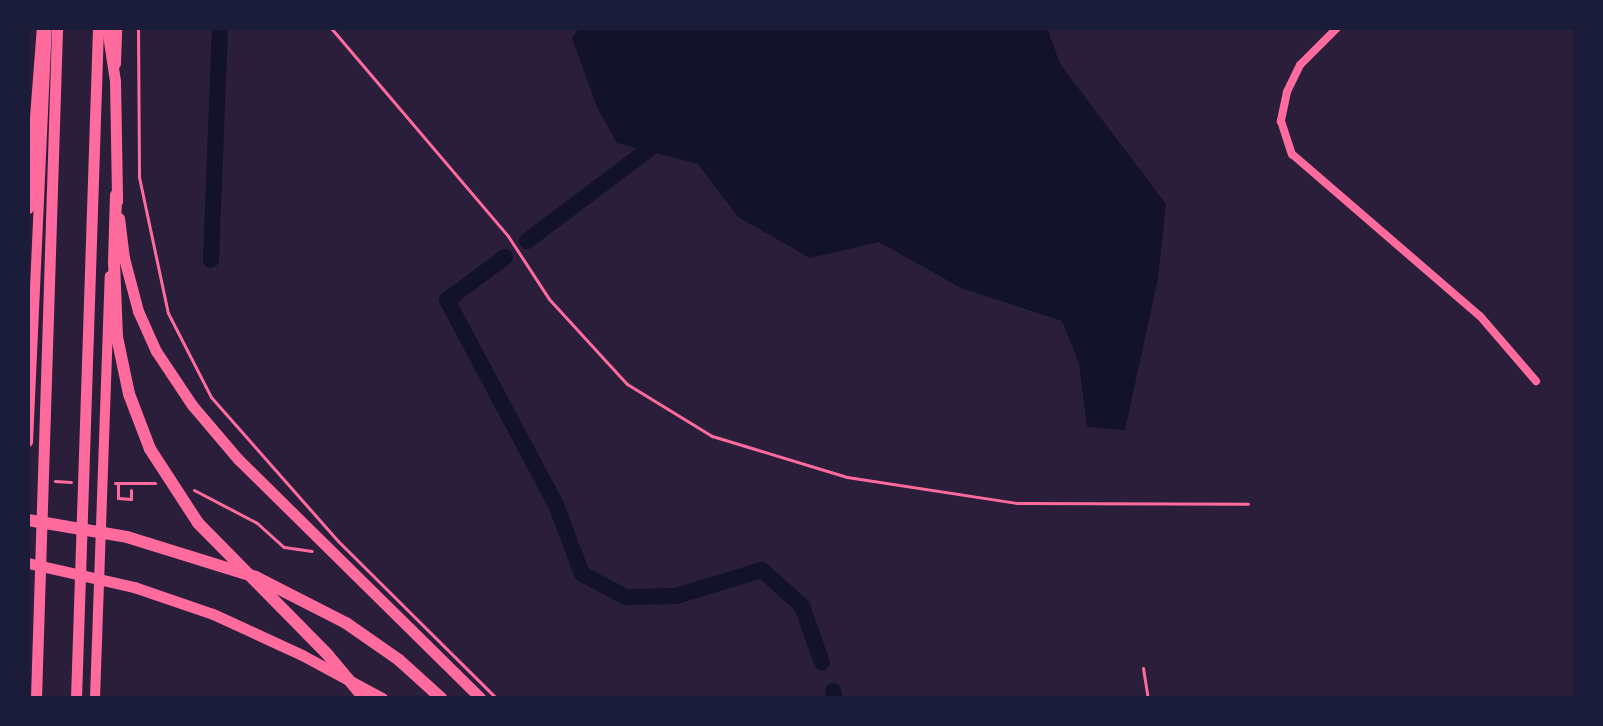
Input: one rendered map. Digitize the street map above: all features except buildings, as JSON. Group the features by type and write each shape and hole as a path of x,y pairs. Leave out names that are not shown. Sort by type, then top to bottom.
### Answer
{"highway":[{"path":"28,208 44,28"},
{"path":"36,698 57,28"},
{"path":"76,698 98,28"},
{"path":"107,28 115,81 114,273 117,337 129,394 150,449 198,523 328,655 364,698"},
{"path":"116,195 124,258 138,311 156,351 192,405 238,459 480,698"},
{"path":"28,520 127,537 256,577 346,623 399,660 441,698"},
{"path":"28,563 134,587 213,614 302,655 382,698"}],"main road":[{"path":"28,442 44,28"},
{"path":"95,698 117,28"}],"street":[{"path":"1337,28 1300,65 1287,92 1281,121 1292,154 1480,316 1536,381"}],"lane":[{"path":"138,28 139,177 168,313 211,397 338,541 496,698"},
{"path":"331,28 508,236 549,299 627,384 712,436 847,477 1016,503 1248,504"},
{"path":"1143,668 1148,698"}],"path":[{"path":"119,483 118,498 131,499 131,490"}],"shaded area":[{"path":"28,28 1575,28 1575,698 28,698"},
{"path":"579,28 1047,28 1060,64 1166,204 1158,278 1125,430 1087,427 1079,363 1062,321 961,288 879,242 810,258 738,217 698,164 617,143 597,107 572,38"}],"waterway":[{"path":"211,260 220,28"},
{"path":"527,241 665,137"},
{"path":"505,257 447,300 556,505 582,574 626,597 676,596 762,570 802,606 822,663"},
{"path":"833,691 835,698"}]}
